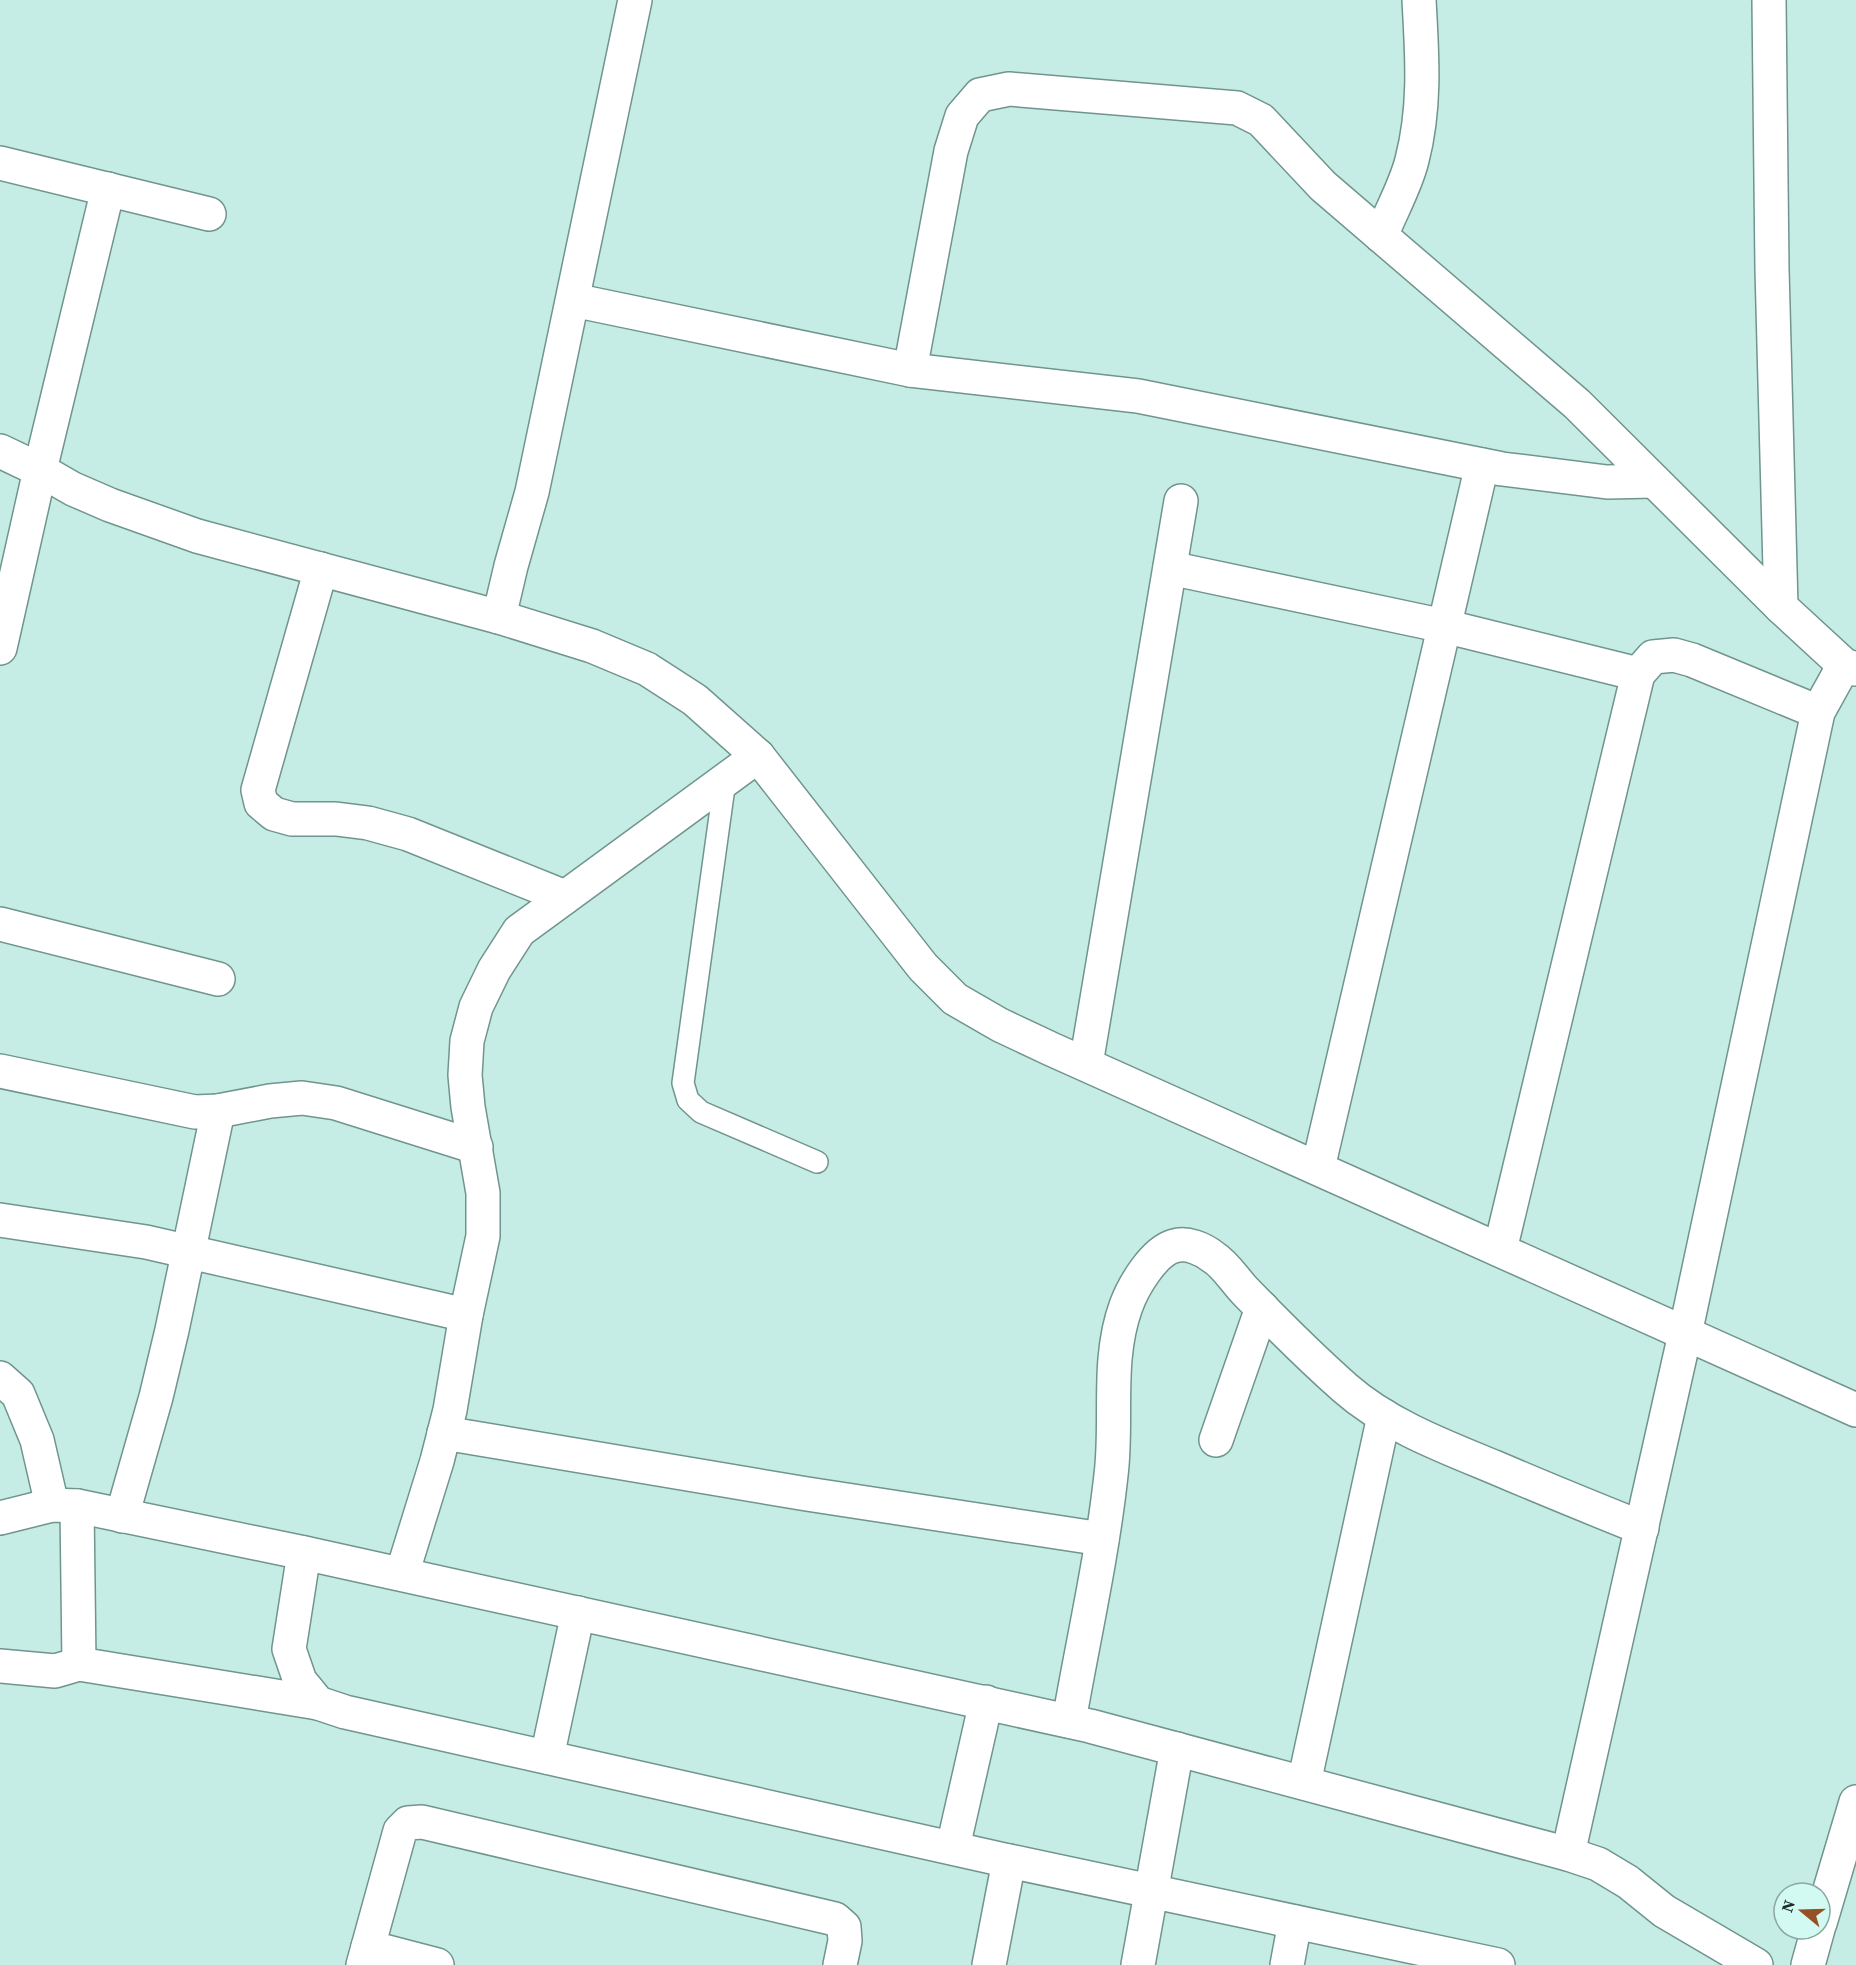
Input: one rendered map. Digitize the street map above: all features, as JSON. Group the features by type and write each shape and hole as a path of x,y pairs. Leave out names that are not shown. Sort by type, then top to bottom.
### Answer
{"street":[{"path":"499,617 532,492 635,0"},
{"path":"1381,236 1412,161 1421,112 1423,69 1419,0"},
{"path":"1769,0 1772,269 1781,607"},
{"path":"910,370 951,151 962,117 980,95 1009,89 1237,108 1261,120 1323,186 1577,404 1781,607 1850,667 1818,712 1685,1334 1568,1854"},
{"path":"0,163 209,214"},
{"path":"0,648 40,470 108,189"},
{"path":"573,300 910,370 1138,396 1482,465 1607,482 1654,481"},
{"path":"0,451 73,489 120,509 198,536 499,617 592,646 647,669 695,700 758,756 923,967 955,999 1000,1025 1856,1410"},
{"path":"1318,1168 1482,465"},
{"path":"1086,1064 1181,501"},
{"path":"1170,568 1444,626 1638,674"},
{"path":"321,569 258,789 261,803 274,814 292,819 336,819 368,823 408,834 565,897"},
{"path":"1500,1250 1638,674 1653,657 1674,656 1692,660 1818,712"},
{"path":"402,1574 450,1410 466,1315 483,1236 483,1193 465,1076 467,1041 476,1007 494,970 519,931 758,756"},
{"path":"0,924 218,979"},
{"path":"0,1071 195,1112 218,1111 270,1101 302,1098 336,1103 476,1147"},
{"path":"122,1516 156,1397 218,1111"},
{"path":"0,1220 146,1242 466,1315"},
{"path":"1069,1721 1112,1474 1113,1375 1118,1336 1126,1305 1144,1272 1161,1251 1177,1245 1197,1247 1215,1258 1301,1348 1348,1391 1384,1416 1432,1442 1641,1528"},
{"path":"1216,1440 1262,1308"},
{"path":"0,1378 18,1394 65,1506 80,1664"},
{"path":"1304,1783 1384,1416"},
{"path":"444,1433 807,1494 1102,1539"},
{"path":"0,1518 65,1506 122,1516 402,1574 1069,1721 1599,1864 1628,1882 1664,1911 1739,1962"},
{"path":"304,1553 289,1649 300,1681 318,1703"},
{"path":"547,1757 578,1613"},
{"path":"0,1666 55,1671 80,1664 318,1703 345,1712 1009,1861 1295,1922 1438,1959 1498,1965"},
{"path":"953,1848 986,1702"},
{"path":"1138,1965 1177,1749"},
{"path":"1832,1883 1856,1802"},
{"path":"437,1965 366,1956 400,1831 408,1823 422,1822 835,1919 844,1927 845,1941 840,1965"},
{"path":"988,1965 1009,1861"},
{"path":"1287,1965 1295,1922"},
{"path":"1808,1965 1815,1941"}],"lane":[{"path":"725,780 683,1083 688,1100 702,1112 817,1162"}]}
